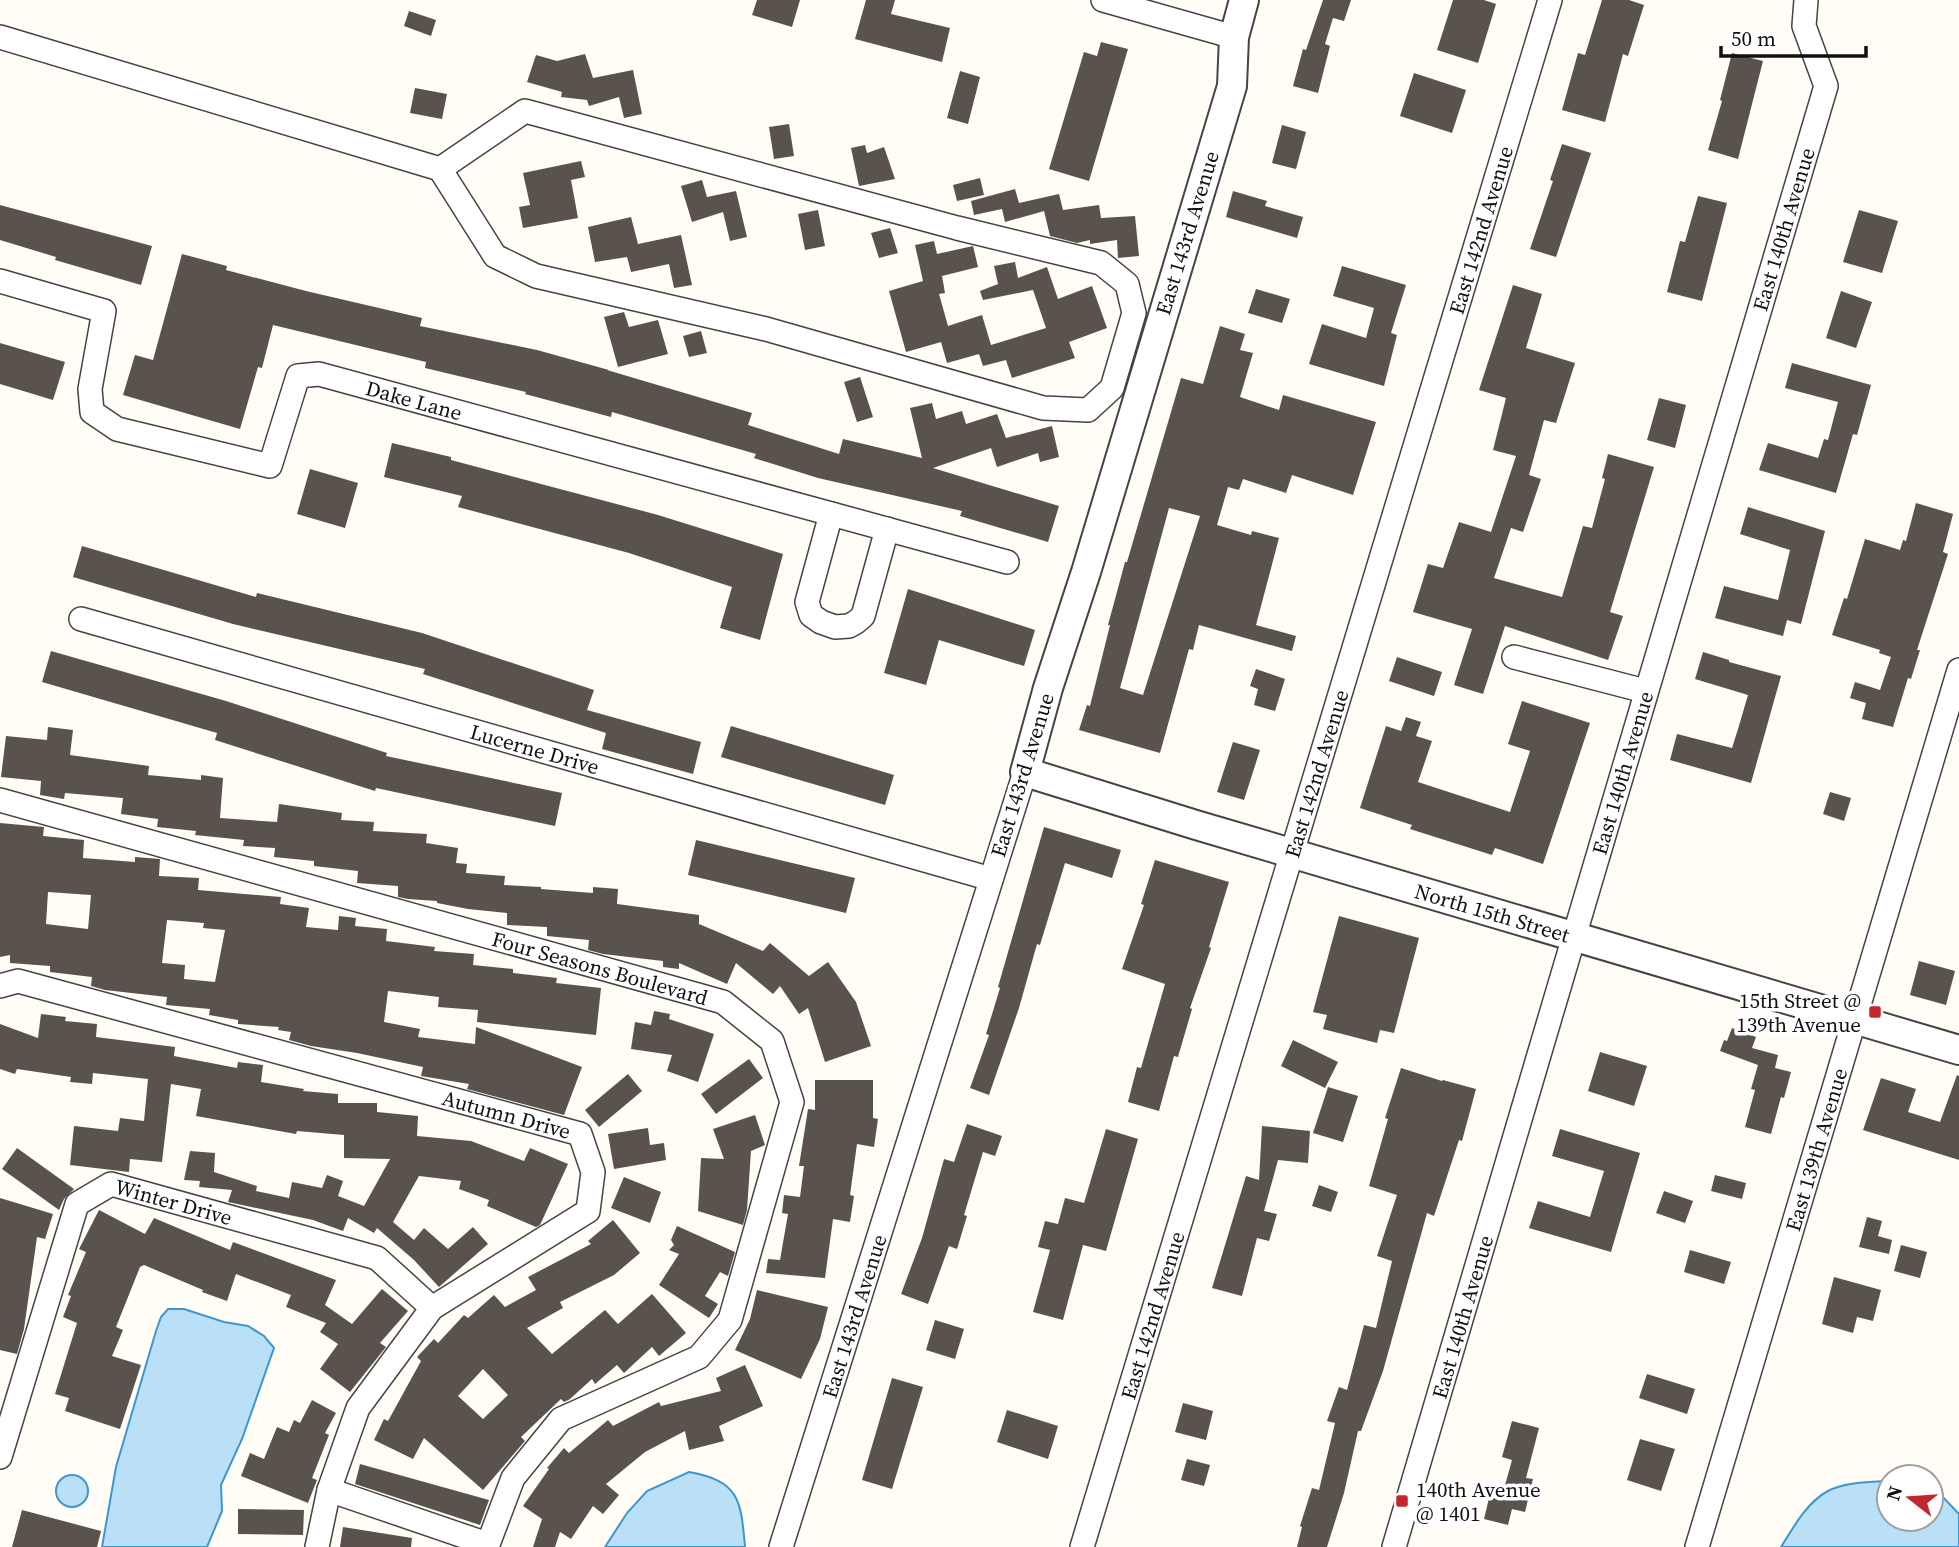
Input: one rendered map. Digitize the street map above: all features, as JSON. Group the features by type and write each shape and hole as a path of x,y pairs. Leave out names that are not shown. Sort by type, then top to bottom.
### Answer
{"street":[{"path":"1104,0 1234,37"},
{"name":"East 143rd Avenue","path":"782,1547 1026,772 1069,618 1086,572 1232,86 1234,37 1244,0"},
{"name":"East 142nd Avenue","path":"1082,1547 1550,0"},
{"name":"East 140th Avenue","path":"1394,1547 1826,86 1804,26 1805,0"},
{"path":"0,37 440,169 495,256 536,276 766,330 1043,408 1088,410 1112,388 1134,313 1127,285 1101,263 957,228 525,111 440,169"},
{"name":"Dake Lane","path":"0,281 104,311 90,389 92,412 117,429 270,466 298,376 319,373 1007,562"},
{"path":"831,514 807,602 811,615 835,627 849,626 863,615 887,529"},
{"name":"Lucerne Drive","path":"80,619 990,880"},
{"path":"1514,657 1645,691"},
{"name":"East 139th Avenue","path":"1697,1547 1959,670"},
{"name":"North 15th Street","path":"1026,772 1959,1050"},
{"name":"Four Seasons Boulevard","path":"0,800 723,1002 772,1041 792,1102 730,1320 699,1357 561,1419 513,1478 487,1545"},
{"name":"Autumn Drive","path":"0,986 18,981 580,1134 593,1171 588,1211 432,1308 358,1408 329,1490 317,1547"},
{"name":"Winter Drive","path":"0,1457 77,1204 111,1184 377,1258 432,1308"},
{"path":"329,1490 487,1545"}],"water":[{"path":"168,1309 184,1309 224,1322 248,1326 264,1336 274,1348 242,1439 221,1485 222,1511 207,1547 102,1547 116,1467 156,1331 161,1317"},
{"path":"689,1472 719,1481 735,1496 742,1517 745,1547 605,1547 627,1513 647,1491"},
{"path":"72,1475 83,1480 88,1491 83,1502 72,1507 61,1502 56,1491 61,1480"},
{"path":"1875,1482 1875,1533 1945,1533 1945,1499 1959,1514 1959,1547 1781,1547 1807,1509 1820,1496 1835,1488"}],"building":[{"path":"757,0 800,0 792,27 752,15"},
{"path":"866,0 895,0 891,14 950,28 942,62 855,39"},
{"path":"1323,0 1351,0 1344,21 1333,18 1325,44 1330,46 1318,93 1293,86 1303,49 1306,50"},
{"path":"1453,0 1484,0 1496,4 1478,63 1437,50"},
{"path":"1602,0 1629,0 1644,5 1628,56 1623,54 1605,122 1562,110 1578,53 1585,55"},
{"path":"409,11 436,20 431,36 404,26"},
{"path":"1101,42 1128,49 1089,181 1049,169 1084,52 1097,56"},
{"path":"1732,53 1763,61 1738,159 1708,150"},
{"path":"585,54 593,78 633,70 642,114 624,118 619,97 589,106 587,100 561,97 562,92 527,82 536,55 557,61"},
{"path":"960,71 980,77 968,124 947,118"},
{"path":"1414,73 1466,90 1452,133 1400,116"},
{"path":"415,88 447,94 442,119 410,113"},
{"path":"789,124 794,156 774,159 769,127"},
{"path":"1282,125 1306,132 1296,169 1272,163"},
{"path":"1562,144 1591,153 1556,257 1530,249 1553,181 1550,180"},
{"path":"865,145 867,153 884,147 895,179 859,186 851,148"},
{"path":"581,161 585,177 571,180 578,218 523,228 519,207 530,205 523,173"},
{"path":"980,178 984,195 957,201 953,185"},
{"path":"702,180 707,197 736,191 747,237 730,241 723,212 692,222 681,186"},
{"path":"1015,189 1019,203 1059,194 1063,210 1099,205 1101,218 1135,216 1139,256 1118,258 1117,240 1090,244 1090,240 1077,243 1050,236 1044,211 1005,222 1002,209 974,215 971,201"},
{"path":"1233,191 1267,201 1265,206 1303,217 1297,238 1226,217"},
{"path":"1698,196 1727,203 1702,301 1667,292 1680,241 1685,242"},
{"path":"0,205 152,246 141,285 55,260 56,257 0,240"},
{"path":"818,210 825,246 805,250 798,214"},
{"path":"1859,210 1898,221 1882,273 1843,262"},
{"path":"631,217 638,244 681,235 692,285 674,288 669,264 631,272 627,257 595,262 588,227"},
{"path":"890,228 898,253 879,258 871,233"},
{"path":"934,241 937,254 973,246 978,267 942,276 945,293 939,294 948,326 982,315 991,345 1046,328 1033,290 983,300 980,291 998,284 994,266 1015,262 1018,278 1047,267 1058,299 1092,286 1107,328 1069,342 1075,358 1012,378 1006,360 983,366 979,354 947,363 941,342 906,352 889,291 923,281 915,245"},
{"path":"182,254 227,266 226,270 422,318 420,326 537,350 752,413 748,425 839,454 843,439 922,458 910,408 932,403 936,419 962,411 966,424 997,414 1006,438 1052,426 1059,457 1040,462 1038,453 997,467 991,448 933,468 1059,506 1048,542 960,516 962,511 818,478 754,458 756,454 612,412 611,417 525,394 526,392 425,368 426,362 273,325 262,368 258,367 240,429 123,395 135,355 153,360"},
{"path":"1342,266 1406,285 1391,333 1397,335 1384,386 1309,364 1322,324 1366,338 1374,308 1333,296"},
{"path":"1513,285 1542,294 1526,348 1575,363 1556,423 1544,420 1529,475 1541,479 1523,532 1511,528 1494,578 1562,597 1583,526 1592,528 1605,479 1602,478 1608,454 1654,467 1610,612 1623,616 1608,660 1505,626 1483,694 1454,685 1472,629 1413,612 1428,564 1443,568 1459,522 1491,532 1516,456 1493,450 1506,398 1479,390"},
{"path":"1256,289 1290,299 1282,323 1248,313"},
{"path":"1841,291 1872,302 1856,348 1826,338"},
{"path":"624,312 629,327 658,320 668,354 618,367 604,317"},
{"path":"1220,326 1245,334 1240,350 1253,353 1240,397 1279,410 1283,395 1376,422 1353,495 1292,475 1286,493 1243,479 1239,490 1228,487 1217,525 1251,535 1252,531 1279,538 1256,625 1296,636 1292,651 1199,625 1193,650 1189,649 1160,753 1079,730 1087,705 1090,706 1125,562 1181,378 1203,384","holes":["1169,508 1200,516 1143,695 1120,688"]},
{"path":"701,331 707,353 689,357 683,336"},
{"path":"0,343 65,362 53,400 0,384"},
{"path":"1792,363 1871,385 1836,493 1759,470 1768,443 1818,458 1824,439 1828,440 1838,402 1785,388"},
{"path":"860,377 873,417 857,422 844,382"},
{"path":"1659,398 1686,405 1675,448 1647,440"},
{"path":"392,443 658,515 783,554 760,640 720,628 732,587 629,553 458,507 462,496 384,477"},
{"path":"310,469 358,483 345,528 297,514"},
{"path":"1916,503 1953,514 1943,552 1948,554 1917,650 1920,650 1911,679 1908,678 1893,727 1862,719 1866,703 1850,698 1855,682 1880,690 1891,657 1879,653 1880,650 1832,635 1844,598 1847,599 1865,539 1900,550 1903,540 1906,541"},
{"path":"1748,507 1825,531 1801,624 1787,620 1783,636 1715,618 1724,586 1778,600 1790,550 1740,534"},
{"path":"82,546 256,597 257,593 422,633 594,690 587,710 701,742 693,774 602,749 606,733 423,674 425,669 233,624 73,577"},
{"path":"908,589 1035,630 1024,666 939,640 926,685 884,673"},
{"path":"51,651 226,701 387,753 386,756 562,793 555,826 376,788 375,791 215,740 217,733 42,682"},
{"path":"1703,652 1781,676 1751,783 1670,760 1677,734 1732,748 1738,729 1748,695 1695,679"},
{"path":"1397,657 1442,672 1434,696 1389,681"},
{"path":"1256,669 1285,679 1275,711 1254,705 1258,689 1250,686"},
{"path":"1522,701 1590,723 1543,864 1495,848 1492,855 1410,829 1412,825 1360,808 1386,726 1401,731 1406,717 1421,722 1416,736 1432,741 1418,782 1510,812 1530,751 1508,744"},
{"path":"731,726 894,775 885,805 721,757"},
{"path":"48,727 73,730 70,755 149,766 148,775 201,780 201,775 223,778 220,818 277,822 279,804 342,813 341,820 374,822 373,831 427,834 426,843 458,848 456,863 467,864 466,873 505,876 504,885 593,893 593,887 618,889 617,904 699,915 699,924 763,951 770,943 809,976 828,962 856,1002 871,1046 825,1062 808,1008 799,1014 780,986 773,994 736,963 727,984 679,963 679,969 663,967 663,961 603,954 588,950 589,940 547,936 547,927 507,925 507,913 398,897 398,886 357,883 358,871 314,866 314,861 274,857 275,848 243,846 244,840 195,835 196,831 157,827 158,819 121,814 123,798 65,793 64,799 40,795 41,781 1,777 6,736 47,740"},
{"path":"1233,742 1260,750 1244,800 1217,792"},
{"path":"1830,792 1851,798 1844,821 1823,814"},
{"path":"0,823 44,827 43,836 84,840 83,858 135,862 135,857 160,859 159,876 199,878 198,890 281,897 280,904 309,908 306,927 338,930 339,916 356,918 355,926 387,929 386,941 435,947 434,951 474,954 473,965 513,969 513,973 557,978 556,983 601,988 596,1035 477,1022 478,1010 438,1007 439,997 388,991 384,1022 420,1029 418,1037 475,1044 476,1027 582,1067 564,1115 467,1089 469,1084 421,1076 423,1067 311,1046 289,1040 291,1032 278,1030 279,1027 238,1024 238,1020 209,1015 210,1009 166,1005 167,997 105,990 91,986 92,977 50,972 50,966 10,963 10,955 0,957","holes":["48,892 91,895 88,929 46,924","167,920 204,923 203,928 225,930 215,982 184,979 185,965 162,963"]},
{"path":"1044,827 1121,850 1112,878 1065,863 989,1095 970,1088 989,1035 986,1034 1000,988 998,987"},
{"path":"696,840 855,878 846,913 688,875"},
{"path":"1155,860 1229,882 1209,947 1211,948 1190,1008 1192,1009 1178,1057 1174,1056 1159,1111 1128,1102 1137,1067 1141,1068 1165,984 1122,969 1144,905 1141,904"},
{"path":"1339,916 1419,938 1394,1033 1380,1030 1377,1043 1323,1029 1327,1015 1313,1012"},
{"path":"1919,961 1955,971 1946,1005 1910,995"},
{"path":"654,1011 670,1014 669,1019 714,1034 698,1082 667,1071 672,1055 631,1049 635,1022 651,1025"},
{"path":"41,1014 66,1017 65,1021 97,1024 96,1037 175,1047 174,1056 237,1068 238,1062 263,1065 261,1082 304,1089 303,1091 338,1094 338,1103 377,1103 377,1112 418,1116 417,1136 471,1141 524,1161 530,1148 568,1164 540,1225 536,1227 487,1206 489,1200 459,1189 461,1181 419,1176 393,1222 414,1240 424,1228 448,1249 473,1227 488,1244 439,1287 414,1260 377,1228 374,1233 348,1218 343,1231 313,1220 228,1202 232,1190 199,1187 200,1181 184,1180 190,1151 215,1153 214,1172 257,1186 256,1191 289,1198 292,1182 322,1188 327,1175 343,1181 338,1196 364,1206 390,1159 344,1158 344,1135 297,1131 296,1134 196,1116 201,1089 171,1084 162,1162 130,1159 129,1172 70,1165 74,1126 118,1131 120,1118 144,1121 148,1079 93,1073 92,1084 70,1082 71,1077 17,1069 15,1074 0,1069 0,1024 38,1038"},
{"path":"1732,1028 1756,1037 1752,1048 1778,1055 1775,1068 1791,1072 1771,1134 1745,1127 1755,1090 1751,1089 1758,1065 1720,1051"},
{"path":"1293,1040 1338,1062 1325,1088 1281,1066"},
{"path":"1600,1052 1647,1066 1634,1106 1588,1091"},
{"path":"749,1059 763,1078 716,1114 701,1094"},
{"path":"1401,1068 1476,1089 1462,1141 1459,1140 1434,1216 1427,1213 1383,1371 1361,1431 1358,1431 1344,1493 1327,1547 1297,1547 1302,1527 1300,1526 1312,1488 1319,1490 1335,1423 1327,1421 1339,1387 1347,1390 1364,1325 1376,1328 1392,1261 1377,1256 1397,1195 1369,1186 1388,1119 1385,1118"},
{"path":"628,1074 642,1091 599,1127 585,1110"},
{"path":"1957,1075 1959,1160 1863,1130 1881,1078 1916,1089 1908,1112 1940,1122"},
{"path":"815,1080 873,1080 873,1118 878,1119 874,1147 857,1144 850,1195 854,1196 850,1222 833,1219 825,1278 766,1273 768,1259 780,1260 788,1214 782,1213 784,1195 800,1197 804,1166 799,1166 808,1109 815,1110"},
{"path":"1328,1087 1358,1096 1343,1142 1313,1133"},
{"path":"755,1115 765,1145 751,1151 747,1210 743,1225 698,1211 701,1158 724,1159 713,1129"},
{"path":"967,1124 1002,1136 995,1156 983,1152 957,1249 949,1246 928,1304 901,1294 922,1238 944,1159 954,1162"},
{"path":"1262,1126 1310,1131 1308,1163 1278,1160 1264,1211 1277,1214 1269,1241 1257,1238 1242,1296 1212,1288 1246,1176 1259,1180"},
{"path":"648,1128 650,1145 664,1143 666,1160 614,1169 608,1134"},
{"path":"1106,1129 1138,1139 1106,1251 1083,1245 1063,1320 1033,1312 1050,1250 1038,1247 1045,1221 1058,1224 1065,1198 1084,1203"},
{"path":"1560,1129 1640,1153 1611,1252 1529,1228 1538,1201 1590,1217 1604,1171 1552,1156"},
{"path":"17,1148 74,1189 64,1199 59,1210 2,1169"},
{"path":"1715,1175 1746,1183 1742,1199 1711,1191"},
{"path":"624,1177 661,1192 650,1223 611,1208"},
{"path":"1319,1185 1338,1192 1331,1212 1312,1206"},
{"path":"1664,1191 1693,1201 1685,1223 1656,1213"},
{"path":"0,1198 53,1214 45,1239 37,1237 24,1329 17,1354 0,1350"},
{"path":"99,1210 145,1234 154,1218 230,1250 233,1242 336,1280 325,1305 352,1324 382,1289 408,1311 380,1343 386,1347 350,1392 320,1369 338,1344 320,1332 326,1323 286,1307 291,1295 236,1274 227,1301 144,1265 140,1267 116,1327 123,1330 112,1356 141,1365 120,1429 65,1411 69,1398 55,1394 77,1323 63,1317 71,1296 68,1295 86,1252 79,1249"},
{"path":"1867,1217 1882,1221 1878,1236 1892,1240 1889,1254 1859,1247"},
{"path":"613,1220 640,1253 614,1275 560,1302 563,1308 527,1328 552,1354 605,1310 618,1324 652,1294 686,1333 659,1356 652,1347 624,1373 617,1365 595,1384 592,1379 570,1399 564,1402 561,1399 521,1437 525,1441 483,1490 424,1438 413,1459 374,1440 384,1419 388,1421 421,1361 417,1357 434,1339 438,1343 464,1315 468,1318 494,1295 505,1307 536,1290 528,1277 591,1244 588,1241","holes":["483,1369 508,1395 483,1419 458,1396"]},
{"path":"677,1226 735,1252 728,1276 720,1272 705,1296 718,1304 709,1318 659,1285 679,1254 669,1250 674,1245 671,1240"},
{"path":"1901,1245 1927,1252 1920,1278 1894,1271"},
{"path":"1690,1250 1731,1262 1724,1284 1684,1272"},
{"path":"1834,1277 1881,1290 1873,1321 1857,1317 1853,1333 1822,1324"},
{"path":"757,1290 828,1307 820,1339 801,1379 735,1350 750,1319"},
{"path":"935,1320 964,1329 955,1359 926,1350"},
{"path":"745,1365 763,1406 719,1426 724,1441 689,1450 685,1431 645,1452 606,1484 619,1495 603,1514 593,1506 571,1539 560,1532 555,1547 533,1547 542,1519 523,1506 549,1469 547,1468 564,1448 569,1453 608,1420 613,1426 659,1402 661,1406 721,1391 716,1378"},
{"path":"1647,1374 1695,1389 1687,1414 1639,1398"},
{"path":"892,1378 923,1387 892,1489 862,1480"},
{"path":"312,1400 336,1413 325,1433 329,1435 312,1478 317,1480 308,1503 241,1476 250,1453 264,1459 277,1427 289,1432 294,1420 300,1423"},
{"path":"1183,1403 1213,1411 1206,1440 1175,1432"},
{"path":"1007,1410 1058,1426 1048,1459 997,1442"},
{"path":"1512,1421 1539,1428 1526,1478 1533,1479 1525,1512 1512,1509 1508,1525 1484,1519 1492,1486 1504,1489 1512,1460 1502,1457"},
{"path":"1640,1439 1675,1449 1661,1491 1627,1480"},
{"path":"1187,1459 1210,1465 1204,1486 1181,1480"},
{"path":"360,1464 489,1500 480,1525 355,1484"},
{"path":"238,1509 304,1510 303,1535 238,1534"},
{"path":"22,1510 101,1531 97,1547 12,1547"},
{"path":"343,1527 412,1538 411,1547 340,1547"}],"place":[{"name":"15th Street @ 139th Avenue","path":"1875,1012"},
{"name":"140th Avenue @ 1401","path":"1402,1501"}]}
